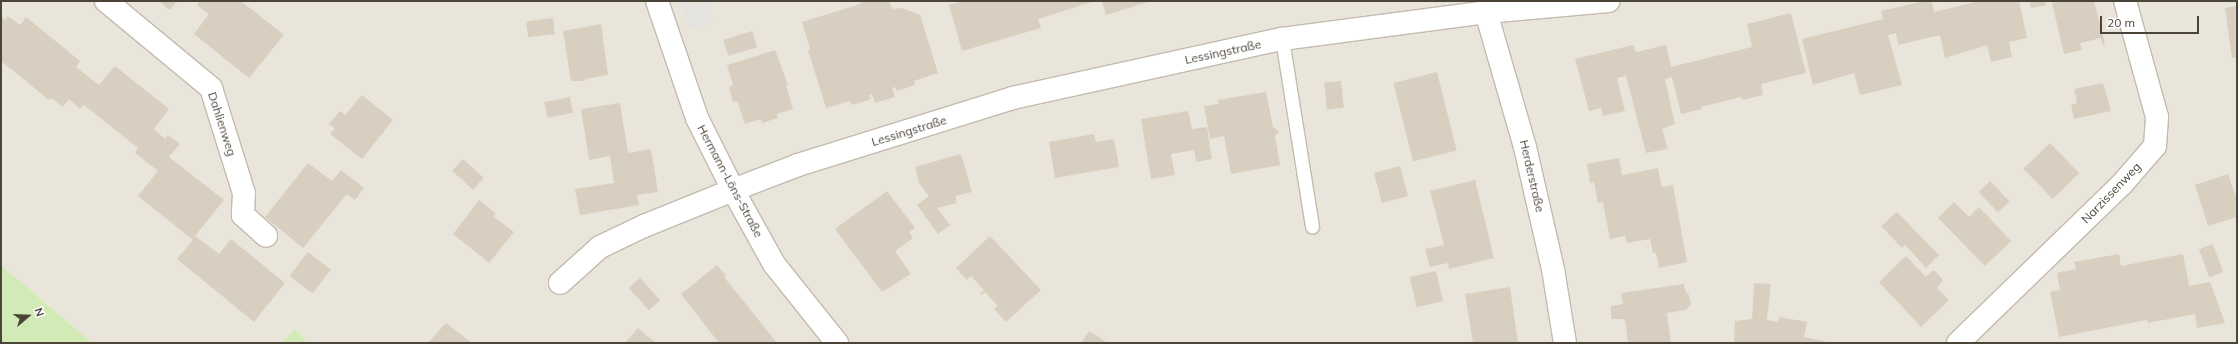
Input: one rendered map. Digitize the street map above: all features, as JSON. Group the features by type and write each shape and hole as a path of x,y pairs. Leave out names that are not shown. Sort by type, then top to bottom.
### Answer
{"street":[{"name":"Dahlienweg","path":"106,1 211,88 244,193 243,215 266,236"},
{"name":"Hermann-Löns-Straße","path":"657,1 697,118 733,190 774,264 837,343"},
{"name":"Lessingstraße","path":"560,283 600,247 733,190 798,165 1013,98 1282,39 1486,12 1609,1"},
{"name":"Narzissenweg","path":"1958,343 2122,184 2155,146 2157,117 2125,1"},
{"name":"Herderstraße","path":"1486,12 1525,147 1553,269 1565,343"}],"lane":[{"path":"1282,39 1312,227"}],"shaded area":[{"path":"1,1 2237,1 2237,343 308,343 295,329 281,343 92,343 1,265"},
{"path":"681,1 708,1 714,22 689,30"}],"green space":[{"path":"1,265 92,343 1,343"},
{"path":"295,329 308,343 281,343"}],"building":[{"path":"159,1 177,1 170,10"},
{"path":"200,1 241,1 284,35 249,78 194,34 209,14 197,5"},
{"path":"865,1 889,1 892,9 902,8 920,15 938,73 914,81 915,85 897,91 895,87 892,88 895,97 875,103 872,94 869,95 871,99 852,105 850,101 826,108 808,50 810,49 802,22 857,5"},
{"path":"963,1 1095,1 1038,19 1041,28 962,51 949,5"},
{"path":"1102,1 1151,1 1106,15"},
{"path":"1924,1 1932,1 1934,12 1979,1 2019,1 2027,38 2009,42 2012,57 1991,62 1987,45 1945,58 1940,35 1898,45 1896,33 1888,35 1902,85 1860,95 1854,73 1813,85 1802,39 1883,19 1881,11"},
{"path":"2030,1 2045,1 2046,5 2031,8"},
{"path":"2061,1 2094,1 2105,44 2103,45 2101,38 2080,43 2082,50 2064,54 2052,3"},
{"path":"2237,6 2237,58 2232,58 2225,8"},
{"path":"1791,13 1806,73 1761,84 1763,95 1742,100 1741,97 1701,107 1702,109 1681,114 1672,77 1665,79 1675,124 1662,129 1668,149 1646,153 1626,76 1617,78 1625,111 1603,116 1601,108 1589,111 1575,59 1633,45 1636,52 1666,45 1671,67 1752,47 1747,24"},
{"path":"1,16 5,20 8,16 20,25 26,17 80,61 76,67 99,85 115,66 169,109 154,129 165,139 168,135 180,144 169,157 224,200 195,236 219,254 231,239 285,283 254,322 177,259 193,240 138,196 158,171 135,153 138,148 84,105 80,109 69,99 63,107 51,98 49,100 1,61"},
{"path":"553,18 555,34 528,37 526,21"},
{"path":"601,24 608,75 585,79 585,81 571,81 563,31"},
{"path":"752,31 757,47 728,56 723,40"},
{"path":"775,50 788,85 786,86 793,109 777,114 778,118 762,123 761,119 745,124 737,101 733,102 729,87 733,85 727,65"},
{"path":"1437,72 1457,151 1413,161 1393,83"},
{"path":"1341,81 1344,108 1327,110 1324,83"},
{"path":"2103,83 2111,111 2074,119 2071,105 2077,103 2074,89"},
{"path":"1266,92 1273,127 1279,131 1275,136 1280,165 1231,174 1224,136 1210,139 1204,106 1219,104 1218,100"},
{"path":"362,95 393,120 362,159 330,134 335,128 329,124 340,111 345,115"},
{"path":"570,97 573,113 548,118 544,102"},
{"path":"620,103 628,153 651,149 658,192 637,195 639,205 580,215 575,189 614,183 610,156 589,160 581,109"},
{"path":"1188,111 1192,129 1207,127 1212,159 1196,162 1194,150 1171,154 1175,175 1151,179 1141,119"},
{"path":"1094,134 1096,142 1114,139 1119,167 1055,178 1049,142"},
{"path":"2050,143 2079,173 2053,199 2023,169"},
{"path":"961,154 972,192 955,196 957,203 937,208 950,225 938,234 917,205 929,196 919,183 915,167"},
{"path":"1619,158 1622,175 1658,168 1662,187 1673,185 1687,262 1659,268 1656,253 1653,253 1650,239 1627,243 1625,236 1610,239 1603,202 1598,203 1594,182 1590,183 1587,164"},
{"path":"463,159 484,178 473,190 452,171"},
{"path":"308,163 332,181 341,170 364,188 355,200 347,194 303,248 265,217"},
{"path":"1400,166 1408,196 1382,203 1374,173"},
{"path":"2228,174 2237,200 2237,217 2208,226 2195,185"},
{"path":"1475,180 1494,258 1449,269 1448,263 1430,267 1425,249 1444,245 1430,191"},
{"path":"1990,181 2009,201 1998,212 1978,192"},
{"path":"887,191 915,228 909,232 913,238 895,251 911,274 882,292 835,229"},
{"path":"479,200 496,214 493,216 514,232 489,263 453,234"},
{"path":"1954,202 1969,217 1979,207 2011,241 1985,266 1938,218"},
{"path":"1897,212 1939,255 1926,268 1905,245 1902,248 1881,226"},
{"path":"990,236 1041,290 1006,322 994,309 998,306 985,292 982,295 980,293 984,290 971,276 967,280 956,268"},
{"path":"2213,244 2223,272 2209,277 2199,249"},
{"path":"308,252 331,270 312,293 290,276"},
{"path":"2119,254 2121,266 2183,254 2189,286 2210,282 2225,323 2197,328 2195,314 2148,323 2147,320 2059,337 2050,292 2060,290 2057,273 2076,269 2074,262"},
{"path":"1906,256 1926,277 1932,271 1935,271 1943,280 1937,288 1949,300 1921,327 1879,282"},
{"path":"717,265 726,276 724,277 777,343 719,343 681,294"},
{"path":"1436,271 1443,301 1417,307 1410,277"},
{"path":"640,278 660,300 649,310 629,288"},
{"path":"1754,283 1771,284 1767,320 1778,322 1780,317 1807,322 1804,337 1833,343 1734,343 1735,321 1752,319"},
{"path":"1684,284 1685,291 1689,295 1691,304 1686,310 1667,313 1671,343 1628,343 1625,319 1611,319 1611,306 1623,304 1621,293"},
{"path":"1510,287 1518,343 1473,343 1465,294"},
{"path":"446,323 472,343 428,343"},
{"path":"638,328 656,343 625,343"},
{"path":"1089,331 1108,343 1081,343"}]}
